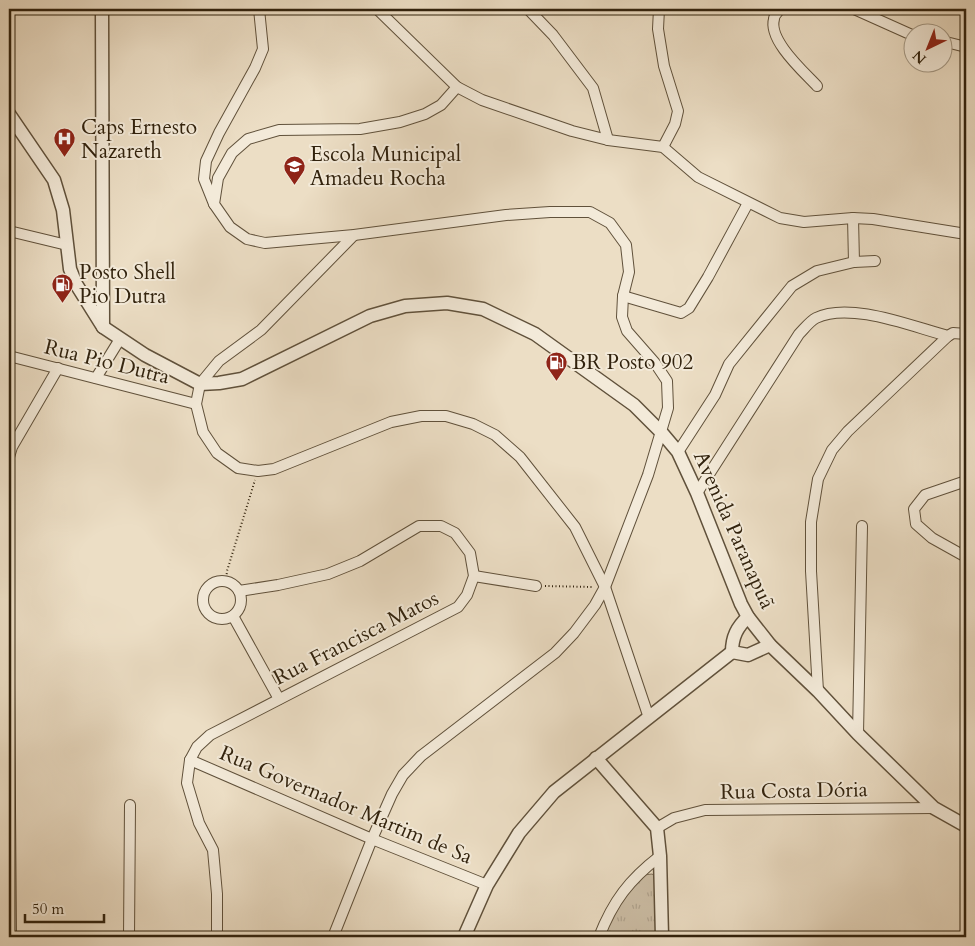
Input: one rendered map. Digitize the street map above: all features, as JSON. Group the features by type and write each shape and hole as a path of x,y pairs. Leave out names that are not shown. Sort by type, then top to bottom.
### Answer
{"street":[{"path":"102,9 103,328"},
{"path":"259,9 263,49 256,68 218,133 206,161 204,179 214,204 230,227 247,239 265,243 354,235 506,215 590,212 610,223 626,245 629,272 623,296 622,317 627,331 667,380 668,408 662,433 605,587 595,605 580,626 555,653 421,756 403,775 392,794 372,839 333,937"},
{"path":"377,9 457,87 482,100 572,131 608,140 663,147 698,177 748,204 780,218 804,222 853,218 873,219 966,234"},
{"path":"528,9 553,35 593,88 608,140"},
{"path":"659,9 658,29 664,66 678,111 675,124 663,147"},
{"path":"780,9 774,18 774,33 788,55 817,86"},
{"path":"854,9 902,31"},
{"path":"952,44 966,47"},
{"path":"214,204 218,178 232,153 248,139 279,130 360,129 400,122 425,114 440,105 457,87"},
{"path":"9,114 54,180 63,210 70,269 76,284 103,328 145,354 200,384"},
{"path":"623,296 681,313 685,312 708,277 748,204"},
{"path":"853,218 854,262"},
{"path":"9,231 67,245"},
{"path":"354,235 261,330 219,362 200,384 196,404 203,432 217,453 238,468 258,471 274,469 391,422 421,416 446,416 473,424 495,435 520,457 575,526 605,587 649,718"},
{"path":"678,452 715,395 728,364 792,286 817,271 854,262 875,261"},
{"name":"Avenida Paranapuã","path":"200,384 219,383 242,378 370,316 405,306 447,304 483,309 535,334 634,405 662,433 678,452 697,492 748,617 770,645 934,808 966,826"},
{"path":"697,492 799,334 815,318 833,313 860,312 948,336"},
{"path":"818,691 811,571 811,522 818,479 832,450 848,431 948,336 953,333 966,334"},
{"path":"96,378 120,339"},
{"name":"Rua Pio Dutra","path":"9,356 196,404"},
{"path":"9,456 12,447 58,368"},
{"path":"966,481 925,495 914,509 916,524 932,538 966,556"},
{"path":"239,591 328,574 360,561 420,526 441,526 456,533 470,553 474,576 536,586"},
{"path":"858,734 862,526"},
{"name":"Rua Francisca Matos","path":"190,760 197,747 210,735 458,607 467,595 474,576"},
{"path":"226,581 239,591 241,596 240,608 233,616 223,620 212,617 204,609 203,593 206,588 215,582 226,581"},
{"path":"233,616 279,699"},
{"path":"464,937 487,885 519,833 554,792 732,652 733,639 742,623 748,617"},
{"path":"732,652 748,655 770,645"},
{"path":"9,681 11,937"},
{"path":"596,758 657,828 660,856 662,937"},
{"path":"190,760 187,783 199,823 213,850 217,894 217,937"},
{"name":"Rua Governador Martim de Sa","path":"190,760 372,839 487,885"},
{"path":"129,937 130,804"},
{"name":"Rua Costa Dória","path":"657,828 674,818 705,810 934,808"},
{"path":"599,937 608,914 622,892 646,867 660,856"}],"path":[{"path":"226,581 227,571 244,511 258,471"},
{"path":"536,586 605,587"}],"green space":[{"path":"652,874 655,876 657,937 601,937 604,928 625,897 644,875"}],"place":[{"name":"Caps Ernesto Nazareth","path":"65,158"},
{"name":"Escola Municipal Amadeu Rocha","path":"294,185"},
{"name":"Posto Shell Pio Dutra","path":"63,303"},
{"name":"BR Posto 902","path":"556,381"}]}
